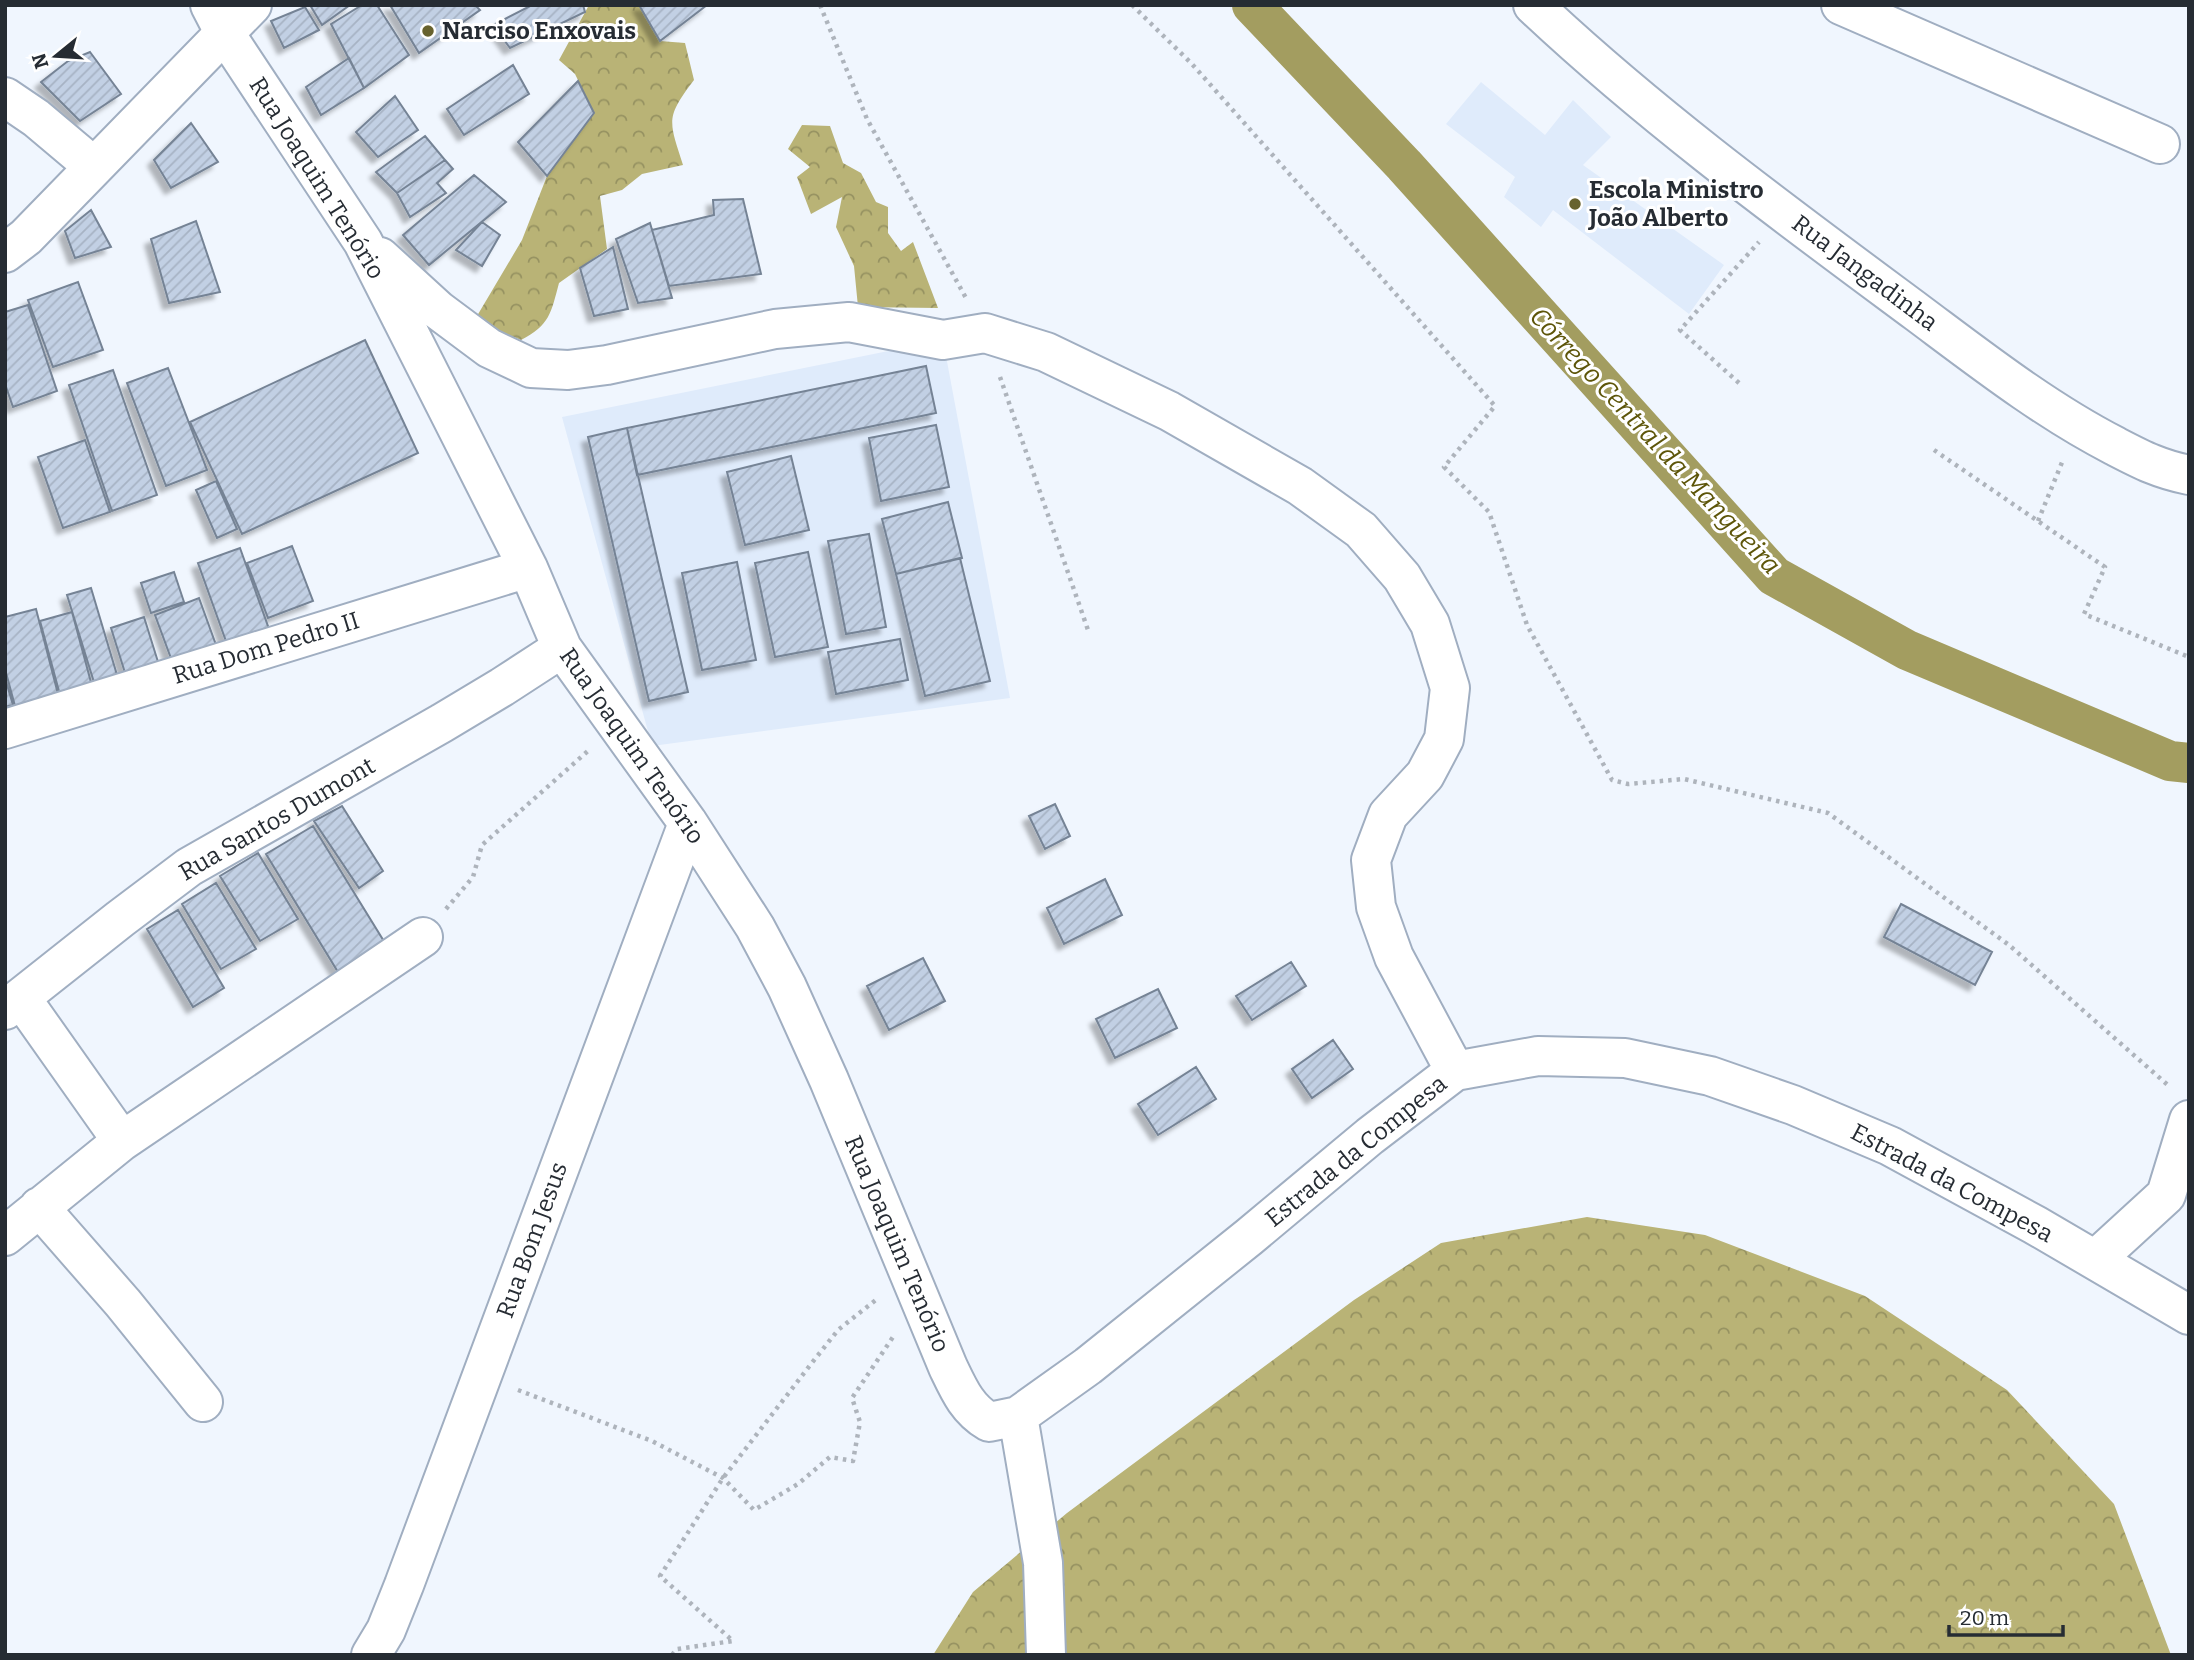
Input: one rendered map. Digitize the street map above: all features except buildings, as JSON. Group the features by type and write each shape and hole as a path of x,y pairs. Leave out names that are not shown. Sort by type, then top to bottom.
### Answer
{"street":[{"path":"5,253 26,237 93,166 217,19 252,5"},
{"name":"Rua Jangadinha","path":"1533,5 1595,63 1689,139 1988,365 2077,426 2161,469 2189,475"},
{"path":"1841,5 2160,144"},
{"name":"Rua Joaquim Tenório","path":"217,19 363,242 528,568 562,648 688,823 755,927 829,1080 963,1399 975,1414 1003,1419"},
{"path":"5,97 36,118 93,166"},
{"path":"363,242 439,310 489,348 531,368 568,370 607,365 775,329 849,322 943,340 985,333 1046,352 1169,411 1300,486 1361,530 1402,577 1430,624 1450,688 1444,739 1425,775 1388,815 1371,860 1376,907 1394,957 1455,1071"},
{"name":"Rua Dom Pedro II","path":"5,729 528,568"},
{"name":"Rua Santos Dumont","path":"13,1004 189,867 442,723 562,648"},
{"name":"Rua Bom Jesus","path":"371,1655 386,1630 404,1585 688,823"},
{"path":"5,1236 122,1141 423,937"},
{"path":"13,1004 122,1141"},
{"name":"Estrada da Compesa","path":"1003,1419 1088,1366 1370,1136 1455,1071 1538,1056 1625,1058 1710,1076 1793,1105 1891,1146 2189,1314"},
{"path":"2095,1260 2177,1195 2184,1108"},
{"path":"39,1207 123,1303 203,1402"},
{"path":"1003,1419 1043,1563 1046,1655"}],"path":[{"path":"1132,5 1192,64 1495,405 1444,467 1489,512 1527,625 1612,780 1629,784 1684,779 1828,813 2009,945 2184,1108"},
{"path":"1739,383 1680,330 1785,213"},
{"path":"2038,521 2077,426"},
{"path":"1934,450 2105,567 2084,614 2189,657"},
{"path":"423,937 473,877 482,845 618,725"},
{"path":"672,1655 677,1649 733,1641 660,1576 723,1478 838,1330 909,1274"},
{"path":"482,1376 652,1441 723,1478 754,1510 798,1484 830,1457 853,1461 860,1422 852,1398 897,1332 926,1316"}],"shaded area":[{"name":"Escola Ministro João Alberto","path":"1481,82 1545,135 1573,100 1611,137 1583,165 1724,265 1689,314 1553,210 1541,227 1504,197 1515,177 1446,124"},
{"path":"943,340 1010,698 652,746 562,417"}],"green space":[{"path":"589,5 639,5 660,41 685,43 694,80 678,103 672,120 683,165 642,174 622,190 600,196 607,249 559,283 544,323 521,340 474,321 522,240 547,176 594,113 575,74 559,60"},
{"path":"802,125 830,126 843,163 861,173 876,202 888,207 888,233 901,251 913,242 938,308 858,307 854,266 836,227 842,197 811,214 797,177 810,167 788,149"},
{"path":"1587,1217 1705,1235 1865,1296 2007,1390 2114,1504 2171,1655 933,1655 973,1592 1067,1513 1354,1300 1441,1243"}],"waterway":[{"name":"Córrego Central da Mangueira","path":"1252,5 1404,165 1774,576 1907,650 2170,761 2189,763"}],"place":[{"name":"Narciso Enxovais","path":"428,31"},
{"name":"Escola Ministro João Alberto","path":"1575,204"}]}
